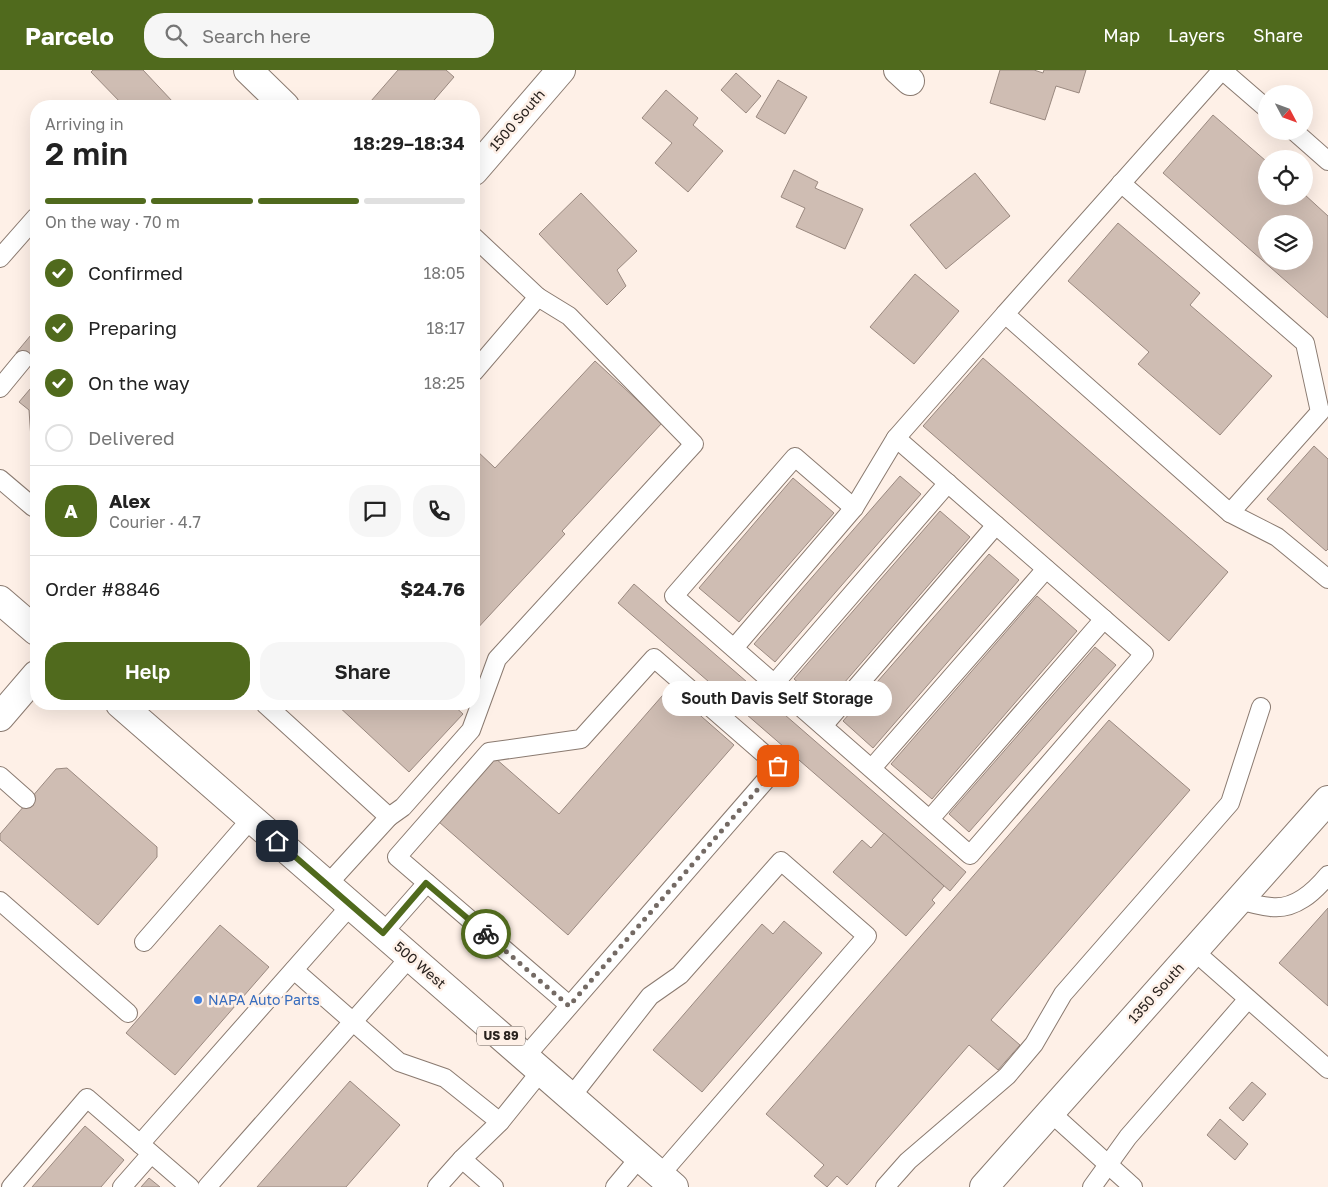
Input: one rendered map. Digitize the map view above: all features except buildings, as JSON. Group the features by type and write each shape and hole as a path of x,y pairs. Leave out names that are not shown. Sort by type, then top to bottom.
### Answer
{"street":[{"path":"248,70 279,100"},
{"name":"1500 South","path":"480,164 561,70"},
{"path":"0,600 30,626"},
{"path":"0,717 30,682"},
{"name":"500 West","path":"127,710 658,1173"},
{"name":"1350 South","path":"984,1187 1239,900 1326,808"}],"lane":[{"path":"734,648 854,508 896,438 1222,70 1258,101"},
{"path":"1304,140 1328,161"},
{"path":"1121,183 1305,343 1320,412 1230,513"},
{"path":"0,258 30,224"},
{"path":"480,243 538,297 569,316 694,444 497,659 480,705"},
{"path":"480,365 538,297"},
{"path":"1004,314 1230,513 1277,537 1328,579"},
{"path":"0,388 23,360"},
{"path":"854,508 795,458 674,596 970,855 1144,654 896,438"},
{"path":"0,479 30,504"},
{"path":"774,684 948,483"},
{"path":"823,726 996,525"},
{"path":"872,768 1046,569"},
{"path":"930,819 1104,619"},
{"path":"437,1187 500,1122 569,1006 778,766 654,658 581,739 489,752 397,857 569,1006"},
{"path":"886,1187 908,1161 1007,1076 1034,1044 1063,994 1230,804 1261,707"},
{"path":"272,710 389,817"},
{"path":"327,885 389,817 403,807 471,730 478,710"},
{"path":"0,776 26,799"},
{"path":"144,942 251,819"},
{"path":"571,1097 650,996 680,976 781,861 867,936 658,1173 615,1187"},
{"path":"1239,900 1271,907 1293,904 1303,899 1320,885 1328,875"},
{"path":"383,933 426,883"},
{"path":"0,901 128,1014"},
{"path":"122,1187 146,1149 294,970 351,905"},
{"path":"1194,951 1328,1069"},
{"path":"207,1187 410,957"},
{"path":"294,970 399,1062 445,1078 500,1122"},
{"path":"1092,1187 1128,1137 1248,999"},
{"path":"11,1187 87,1098 190,1187"},
{"path":"1050,1112 1133,1187"},
{"path":"462,1160 494,1187"}],"way so far":[{"path":"486,934 569,1006 778,766"}],"place":[{"name":"South Davis Self Storage","path":"778,766"},
{"name":"NAPA Auto Parts","path":"198,1000"}],"route":[{"path":"277,841 383,933 426,883 486,934"}]}
